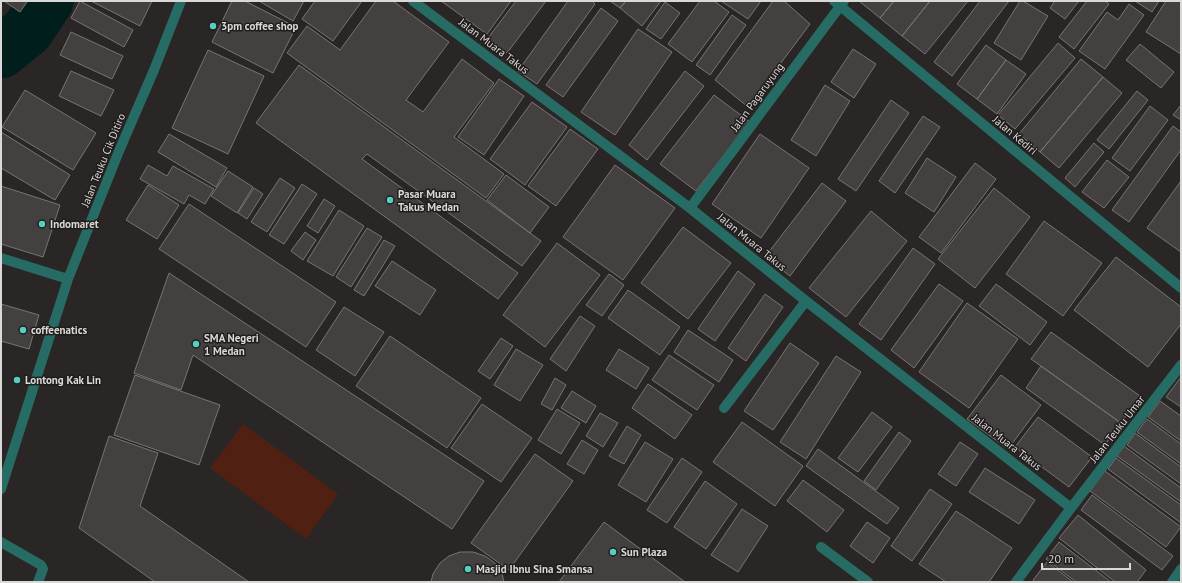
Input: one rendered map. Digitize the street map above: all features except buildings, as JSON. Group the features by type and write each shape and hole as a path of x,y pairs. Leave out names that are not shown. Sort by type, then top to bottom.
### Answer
{"street":[{"name":"Jalan Teuku Cik Ditiro","path":"1,489 68,279 181,1"},
{"name":"Jalan Muara Takus","path":"413,1 690,208 806,301 1071,508"},
{"name":"Jalan Pagaruyung","path":"690,208 839,3"},
{"name":"Jalan Kediri","path":"839,3 1181,288"},
{"path":"1,258 68,279"},
{"path":"724,408 806,301"},
{"name":"Jalan Teuku Umar","path":"1016,582 1181,365"},
{"path":"1,542 40,565 42,569 38,582"},
{"path":"821,547 868,582"},
{"path":"1172,582 1181,569"}],"shaded area":[{"path":"243,424 338,494 306,539 210,468"}],"waterway":[{"path":"1,52 27,31 47,1"}],"place":[{"name":"3pm coffee shop","path":"213,26"},
{"name":"Pasar Muara Takus Medan","path":"390,200"},
{"name":"Indomaret","path":"42,224"},
{"name":"coffeenatics","path":"23,330"},
{"name":"SMA Negeri 1 Medan","path":"196,344"},
{"name":"Lontong Kak Lin","path":"17,380"},
{"name":"Sun Plaza","path":"613,552"},
{"name":"Masjid Ibnu Sina Smansa","path":"468,569"}]}
